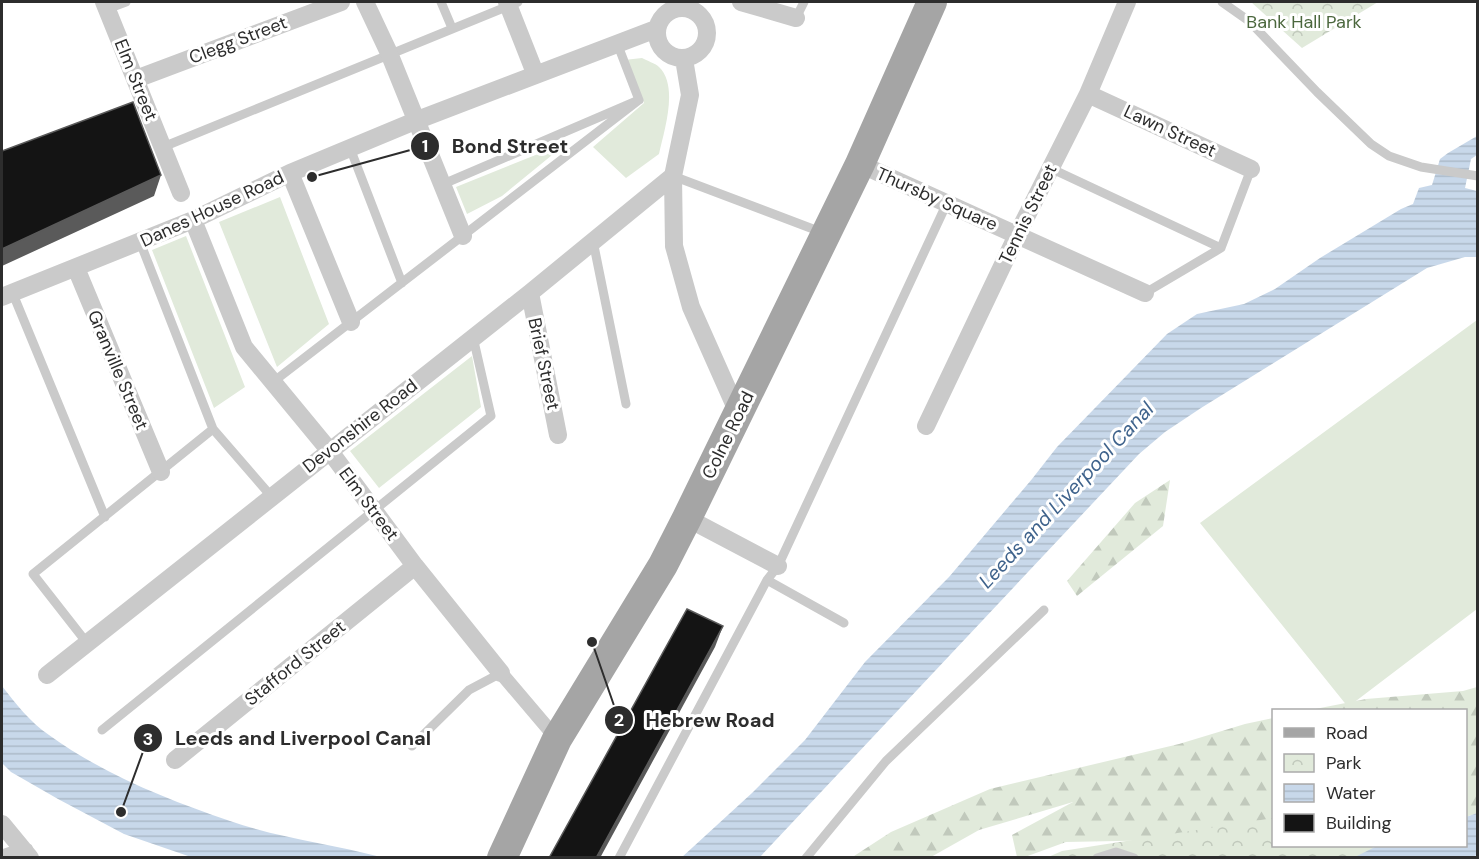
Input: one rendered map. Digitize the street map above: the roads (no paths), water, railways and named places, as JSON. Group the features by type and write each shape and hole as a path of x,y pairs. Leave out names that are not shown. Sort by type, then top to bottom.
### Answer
{"main road":[{"name":"Colne Road","path":"502,858 557,739 663,565 739,415 860,164 932,2"}],"street":[{"name":"Clegg Street","path":"135,79 341,2"},
{"path":"364,2 389,53 463,236"},
{"path":"741,2 800,10"},
{"name":"Tennis Street","path":"926,426 1017,235 1088,94 1127,2"},
{"path":"512,3 536,73"},
{"name":"Elm Street","path":"106,5 182,193"},
{"path":"689,5 704,21 706,39 701,49 693,56 684,59 673,57 664,52 657,40 656,29 660,19 666,14 689,5"},
{"name":"Danes House Road","path":"7,295 193,220 290,173 350,148 536,73 656,29"},
{"path":"684,59 690,95 673,176 674,246 691,307 739,415"},
{"name":"Lawn Street","path":"1088,94 1251,169"},
{"name":"Thursby Square","path":"860,164 1145,293"},
{"path":"290,173 351,322"},
{"name":"Devonshire Road","path":"47,675 530,293 673,176"},
{"name":"Elm Street","path":"193,220 244,347 329,450 415,566 557,739"},
{"name":"Granville Street","path":"76,268 161,472"},
{"name":"Brief Street","path":"530,293 558,435"},
{"path":"687,518 773,573"},
{"name":"Stafford Street","path":"175,760 415,566"},
{"path":"2,824 28,854"},
{"path":"4,858 28,854"}],"lane":[{"path":"106,5 126,2"},
{"path":"441,2 452,28"},
{"path":"1222,2 1249,21 1371,144 1389,156 1421,167 1478,176"},
{"path":"163,147 512,3"},
{"path":"618,43 639,100"},
{"path":"441,185 639,100"},
{"path":"273,382 639,100"},
{"path":"350,148 402,283"},
{"path":"1050,168 1221,248"},
{"path":"1145,293 1221,248 1251,169"},
{"path":"673,176 826,234"},
{"path":"620,858 773,573 947,203"},
{"path":"593,241 626,404"},
{"path":"140,242 213,429 271,496"},
{"path":"7,295 105,517"},
{"path":"102,730 491,416 474,337"},
{"path":"87,643 33,574 213,429"},
{"path":"773,573 844,623"},
{"path":"806,858 886,761 1044,610"},
{"path":"412,746 469,690 501,673"},
{"path":"1097,858 1116,852 1134,858"}],"water":[{"path":"1477,136 1477,155 1471,159 1465,188 1477,191 1477,257 1465,257 1427,268 1165,432 1139,454 760,857 681,858 752,793 805,740 865,662 949,577 1057,447 1167,334 1197,314 1244,304 1275,289 1320,258 1413,204 1419,188 1432,185 1440,159"},
{"path":"2,686 29,719 42,730 91,762 136,785 249,827 381,857 191,857 124,834 11,772 2,763"},
{"path":"1477,813 1477,855 1469,858 1355,857 1375,847 1467,847 1467,817"}],"place":[{"name":"Bond Street","path":"312,177"},
{"name":"Hebrew Road","path":"592,642"},
{"name":"Leeds and Liverpool Canal","path":"121,812"}],"park label":[{"name":"Bank Hall Park","path":"1304,22"}]}
